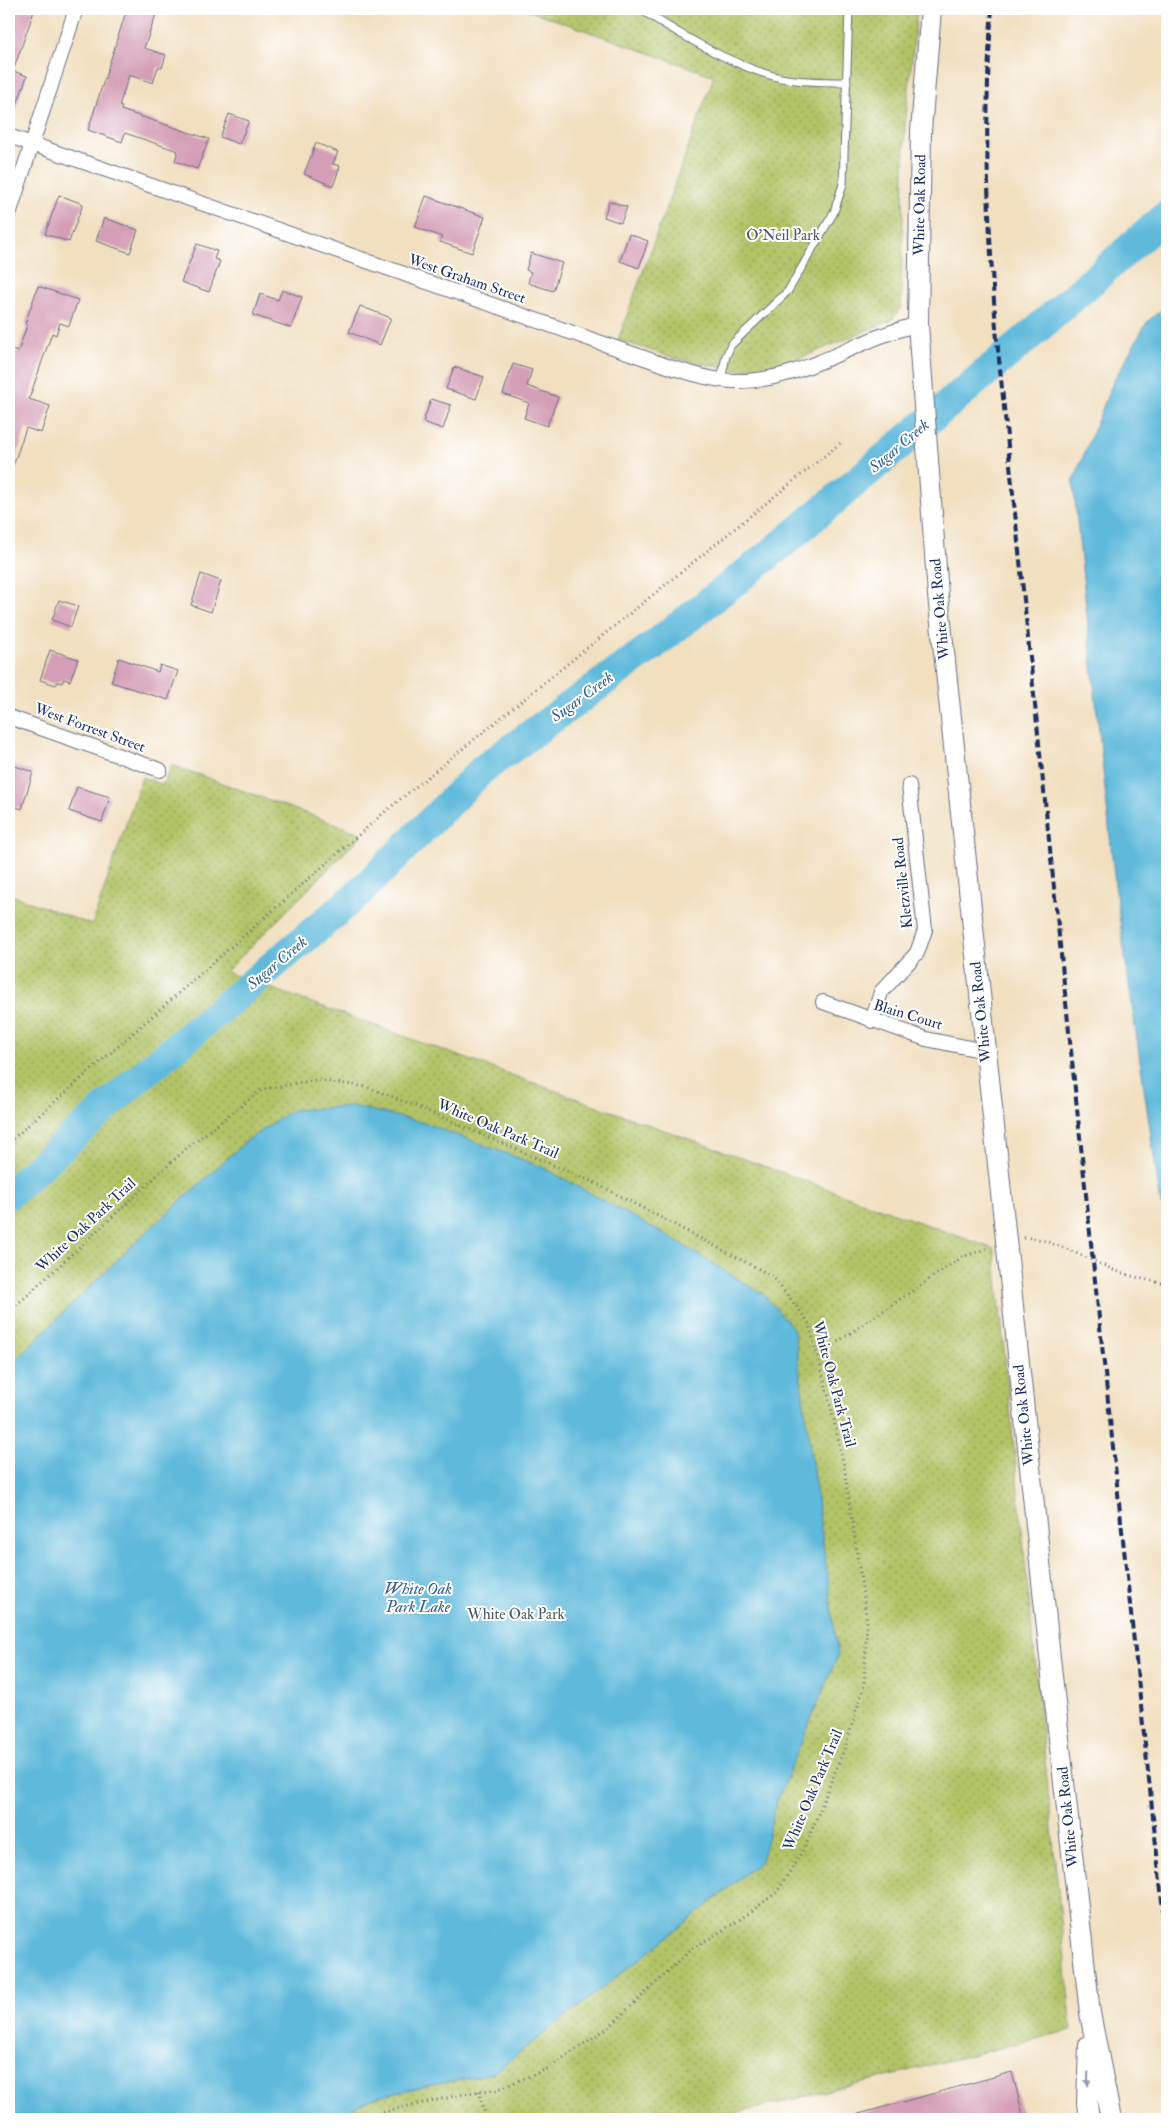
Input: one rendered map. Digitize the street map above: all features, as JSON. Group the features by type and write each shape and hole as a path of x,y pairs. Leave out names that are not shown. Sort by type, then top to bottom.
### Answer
{"street":[{"path":"9,214 76,9"},
{"name":"White Oak Road","path":"931,9 922,131 918,324 938,595 985,1051 1090,2013 1111,2119"},
{"name":"West Graham Street","path":"9,136 673,368 721,380 734,381 773,377 800,370 880,337 918,324"},
{"name":"West Forrest Street","path":"9,717 160,770"},
{"name":"Kletzville Road","path":"872,1021 882,992 917,953 925,930 909,785"},
{"name":"Blain Court","path":"824,1002 926,1040 985,1051"},
{"name":"White Oak Road","path":"1089,2119 1087,2103 1090,2013"}],"lane":[{"path":"640,9 667,26 733,60 771,75 802,81 846,82"},
{"path":"721,380 726,356 731,345 788,291 834,212 843,184 849,9"}],"path":[{"path":"9,1142 387,810 843,441"},
{"name":"White Oak Park Trail","path":"9,1312 187,1148 263,1089 317,1080 367,1087 416,1106 595,1183 772,1276 808,1321 827,1390 844,1466 867,1621 864,1685 847,1742 805,1847 777,1892 738,1921 694,1948 610,2026 547,2069 496,2090 479,2091 358,2119"},
{"path":"817,1356 962,1257 1006,1242 1029,1237 1043,1240 1122,1273 1167,1284"},
{"path":"479,2091 486,2119"}],"green space":[{"name":"O'Neil Park","path":"525,9 917,9 905,127 901,307 892,320 786,364 740,371 674,358 618,340 714,76"},
{"name":"White Oak Park Lake","path":"172,765 363,834 226,972 994,1249 1072,2030 714,2119 9,2119 9,894 92,925 142,777 163,785"}],"water":[{"path":"1167,305 1167,1209 1161,1205 1116,894 1073,482 1113,382 1147,322"},
{"name":"White Oak Park Lake","path":"352,1106 425,1123 542,1167 666,1235 763,1294 794,1329 838,1655 778,1798 761,1861 667,1938 493,2073 378,2096 330,2119 9,2119 9,1366 139,1239 245,1142 292,1110"}],"building":[{"path":"9,9 34,11 13,71 27,76 11,122 9,121"},
{"path":"127,9 158,9 144,48 166,55 162,68 158,67 153,83 129,75 119,106 122,107 121,110 209,139 197,169 175,161 178,151 125,133 122,142 88,130"},
{"path":"229,114 249,121 239,144 220,137"},
{"path":"316,143 338,152 333,164 340,166 333,186 304,174"},
{"path":"59,195 83,204 69,242 45,234"},
{"path":"426,196 485,217 472,253 440,242 442,237 415,227"},
{"path":"609,201 627,207 621,223 604,217"},
{"path":"104,218 138,230 130,253 96,241"},
{"path":"629,234 648,241 639,268 620,261"},
{"path":"197,244 217,251 214,259 220,261 209,292 181,282"},
{"path":"531,253 562,263 553,291 528,283 531,272 526,270"},
{"path":"38,286 78,300 69,326 60,323 56,335 52,333 29,399 50,406 41,433 26,428 11,472 9,471 9,349 18,352"},
{"path":"282,290 302,297 291,328 253,315 260,294 278,300"},
{"path":"360,306 391,318 380,345 349,332"},
{"path":"513,364 532,370 527,386 558,397 547,426 524,418 529,403 503,394"},
{"path":"454,367 484,377 476,399 446,389"},
{"path":"431,399 451,405 443,429 423,422"},
{"path":"201,574 221,581 211,612 191,605"},
{"path":"59,600 78,606 71,627 52,620"},
{"path":"50,650 78,659 70,681 64,679 62,683 58,682 56,685 40,680"},
{"path":"119,658 158,672 160,665 178,671 168,700 111,682"},
{"path":"9,764 33,772 22,809 9,805"},
{"path":"77,787 110,797 102,822 69,811"},
{"path":"1012,2072 1024,2119 855,2119 855,2115"}],"waterway":[{"name":"Sugar Creek","path":"9,1194 135,1081 358,894 483,769 654,645 775,550 1034,332 1167,215"}],"railway":[{"path":"992,9 987,133 991,257 997,340 1093,1262 1167,1947"}],"park label":[{"name":"White Oak Park","path":"516,1614"}]}
